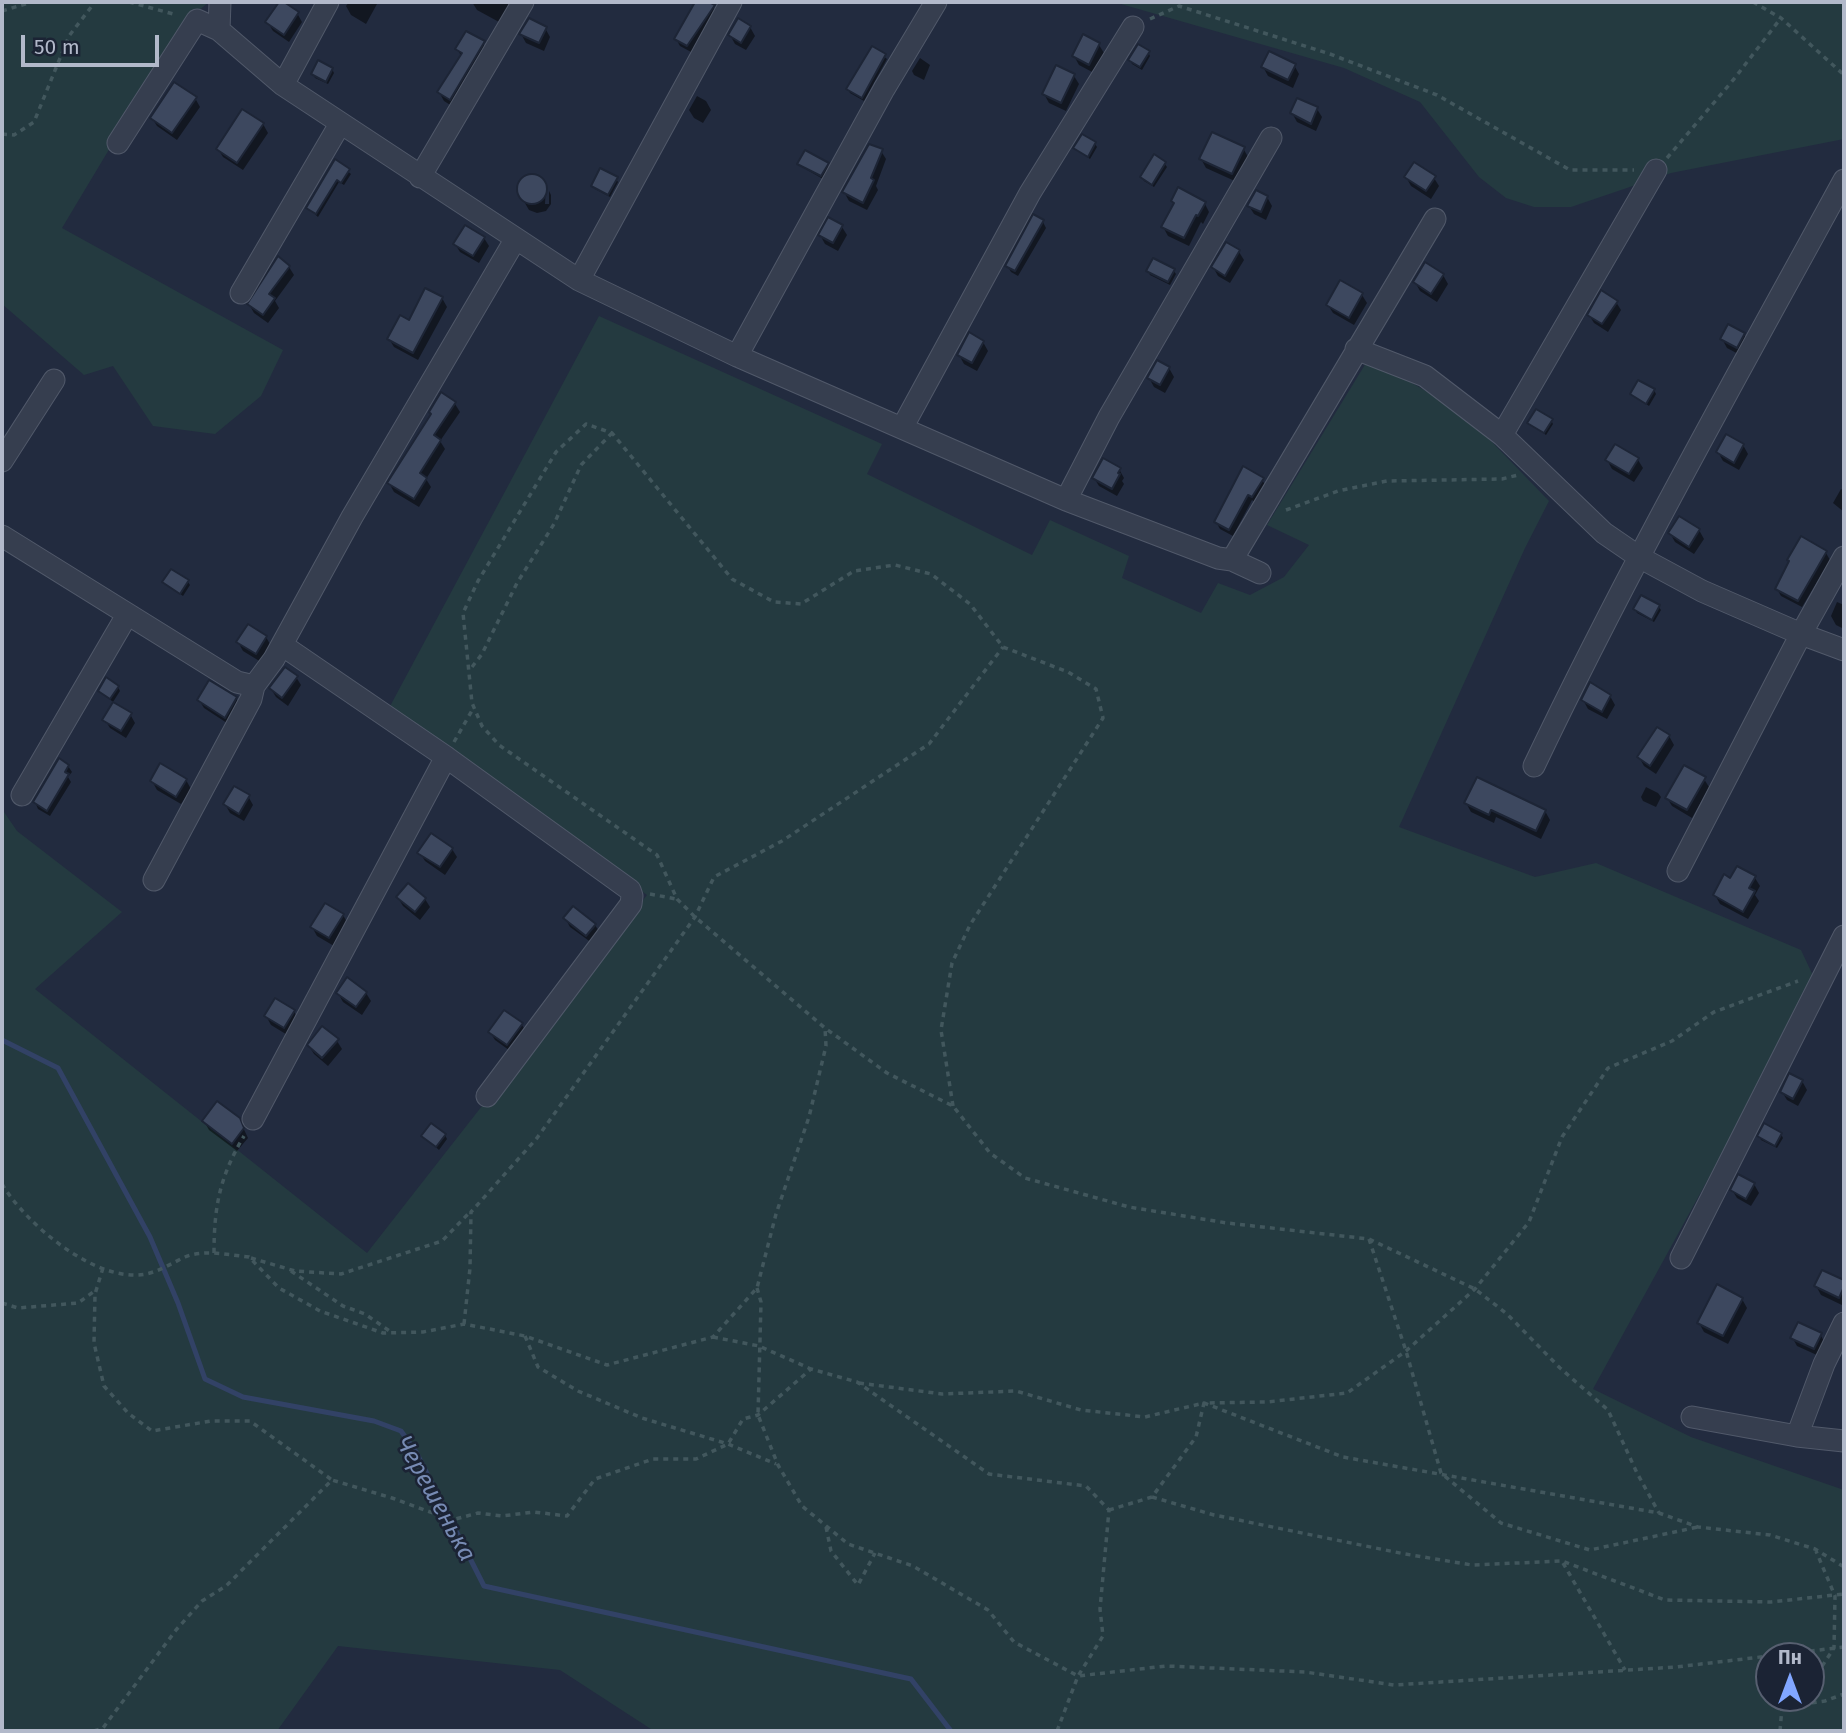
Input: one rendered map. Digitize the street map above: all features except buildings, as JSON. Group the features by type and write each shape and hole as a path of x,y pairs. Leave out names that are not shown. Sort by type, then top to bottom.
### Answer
{"street":[{"path":"219,30 220,2"},
{"path":"283,85 328,2"},
{"path":"420,177 523,2"},
{"path":"579,281 731,2"},
{"path":"737,356 877,101 936,2"},
{"path":"118,143 197,20 219,30 283,85 340,124 579,281 737,356 1066,500 1218,558 1232,560 1260,573"},
{"path":"902,428 1030,193 1133,27"},
{"path":"241,293 340,124"},
{"path":"1066,500 1109,417 1271,138"},
{"path":"1502,435 1656,170"},
{"path":"1534,766 1639,557 1844,180"},
{"path":"1232,560 1435,219"},
{"path":"154,880 251,699 254,686 282,645 352,517 515,240"},
{"path":"1356,349 1425,376 1502,435 1604,533 1639,557 1702,591 1844,650"},
{"path":"2,461 54,380"},
{"path":"2,536 237,682 254,686"},
{"path":"1678,871 1844,557"},
{"path":"22,795 127,615"},
{"path":"282,645 446,757 630,890 631,904 487,1096"},
{"path":"253,1119 446,757"},
{"path":"1681,1258 1844,936"},
{"path":"1797,1436 1824,1363 1844,1323"},
{"path":"1692,1417 1797,1436 1844,1441"}],"path":[{"path":"2,11 32,2"},
{"path":"2,134 14,135 34,122 69,36 95,2"},
{"path":"129,2 197,20"},
{"path":"1753,2 1781,19 1844,75"},
{"path":"1133,27 1179,6 1330,54 1437,95 1570,170 1656,170 1781,19"},
{"path":"953,1107 941,1030 952,962 970,925 1103,719 1096,689 1068,673 1003,648 970,604 931,574 895,565 854,571 801,604 774,602 732,579 612,433 586,424 556,452 478,581 463,613 474,707 482,726 499,745 657,855 677,899 695,916 825,1028 887,1073 953,1107 990,1153 1025,1178 1129,1207 1227,1223 1368,1239 1475,1289 1507,1314 1560,1368 1608,1410 1637,1474 1659,1513"},
{"path":"471,668 482,654 517,583 554,524 581,465 612,433"},
{"path":"1282,511 1338,491 1387,481 1502,479 1539,470"},
{"path":"2,1184 27,1216 58,1244 88,1262 129,1274 144,1275 188,1256 214,1253 249,1257 295,1270 341,1274 442,1241 537,1138 695,916 714,877 782,841 929,744 1003,648"},
{"path":"446,757 474,707"},
{"path":"630,890 677,899"},
{"path":"249,1257 279,1289 320,1311 383,1333 423,1332 464,1324 525,1336 607,1365 713,1337 758,1346 811,1369 857,1382 943,1394 1016,1391 1081,1410 1145,1417 1204,1403 1268,1402 1347,1392 1406,1350 1475,1289 1529,1222 1562,1137 1608,1068 1672,1041 1714,1012 1826,971"},
{"path":"713,1337 757,1289 776,1214 809,1117 826,1046 825,1028"},
{"path":"214,1253 214,1220 220,1186 228,1162 253,1119"},
{"path":"464,1324 470,1268 471,1212"},
{"path":"1368,1239 1406,1350 1441,1473 1501,1523 1590,1550 1698,1527"},
{"path":"103,1268 97,1289 94,1343 104,1386 128,1413 152,1431 211,1421 250,1421 332,1480 392,1498 450,1520 478,1513 502,1516 534,1512 567,1516 595,1479 653,1459 696,1459 728,1444 743,1419 758,1415 811,1369"},
{"path":"286,1268 343,1306 365,1314 393,1332"},
{"path":"2,1303 18,1308 78,1303 97,1289"},
{"path":"757,1289 761,1302 758,1415 778,1465 802,1506 848,1544 913,1566 988,1610 1014,1642 1078,1676 1166,1666 1305,1672 1394,1685 1676,1667 1755,1658"},
{"path":"525,1336 538,1367 578,1391 642,1419 728,1444 778,1465"},
{"path":"857,1382 989,1474 1086,1486 1109,1510 1100,1609 1103,1636 1078,1676 1057,1731"},
{"path":"1204,1403 1343,1457 1659,1513 1698,1527 1770,1535 1815,1549 1844,1567"},
{"path":"1152,1497 1196,1437 1204,1403"},
{"path":"94,1731 103,1728 176,1630 202,1601 226,1586 332,1480"},
{"path":"1109,1510 1152,1497 1214,1516 1472,1565 1563,1561 1665,1600 1771,1602 1844,1594"},
{"path":"825,1525 831,1551 858,1585 875,1553"},
{"path":"1815,1549 1835,1595 1834,1648 1825,1662"},
{"path":"1563,1561 1625,1670"},
{"path":"1825,1649 1844,1647"},
{"path":"1825,1702 1844,1694"},
{"path":"1780,1731 1782,1712"}],"green space":[{"path":"2,2 209,2 186,21 62,228 283,350 261,396 215,434 153,426 113,366 84,375 2,304"},
{"path":"1114,2 1844,2 1844,139 1671,173 1571,207 1534,207 1506,198 1479,177 1420,102 1344,68"},
{"path":"599,316 882,444 867,474 1032,555 1050,520 1129,556 1122,578 1201,613 1218,583 1250,595 1284,577 1309,545 1267,525 1366,363 1398,375 1464,413 1549,501 1525,548 1399,827 1535,877 1596,863 1801,950 1816,982 1593,1389 1691,1437 1844,1490 1844,1731 654,1731 560,1670 338,1646 277,1731 2,1731 2,809 17,831 122,912 35,989 367,1253 647,895 388,710"}],"waterway":[{"name":"Черешенька","path":"2,1040 58,1068 150,1237 178,1303 205,1379 243,1397 374,1421 401,1431 416,1452 484,1586 911,1679 951,1731"}]}
